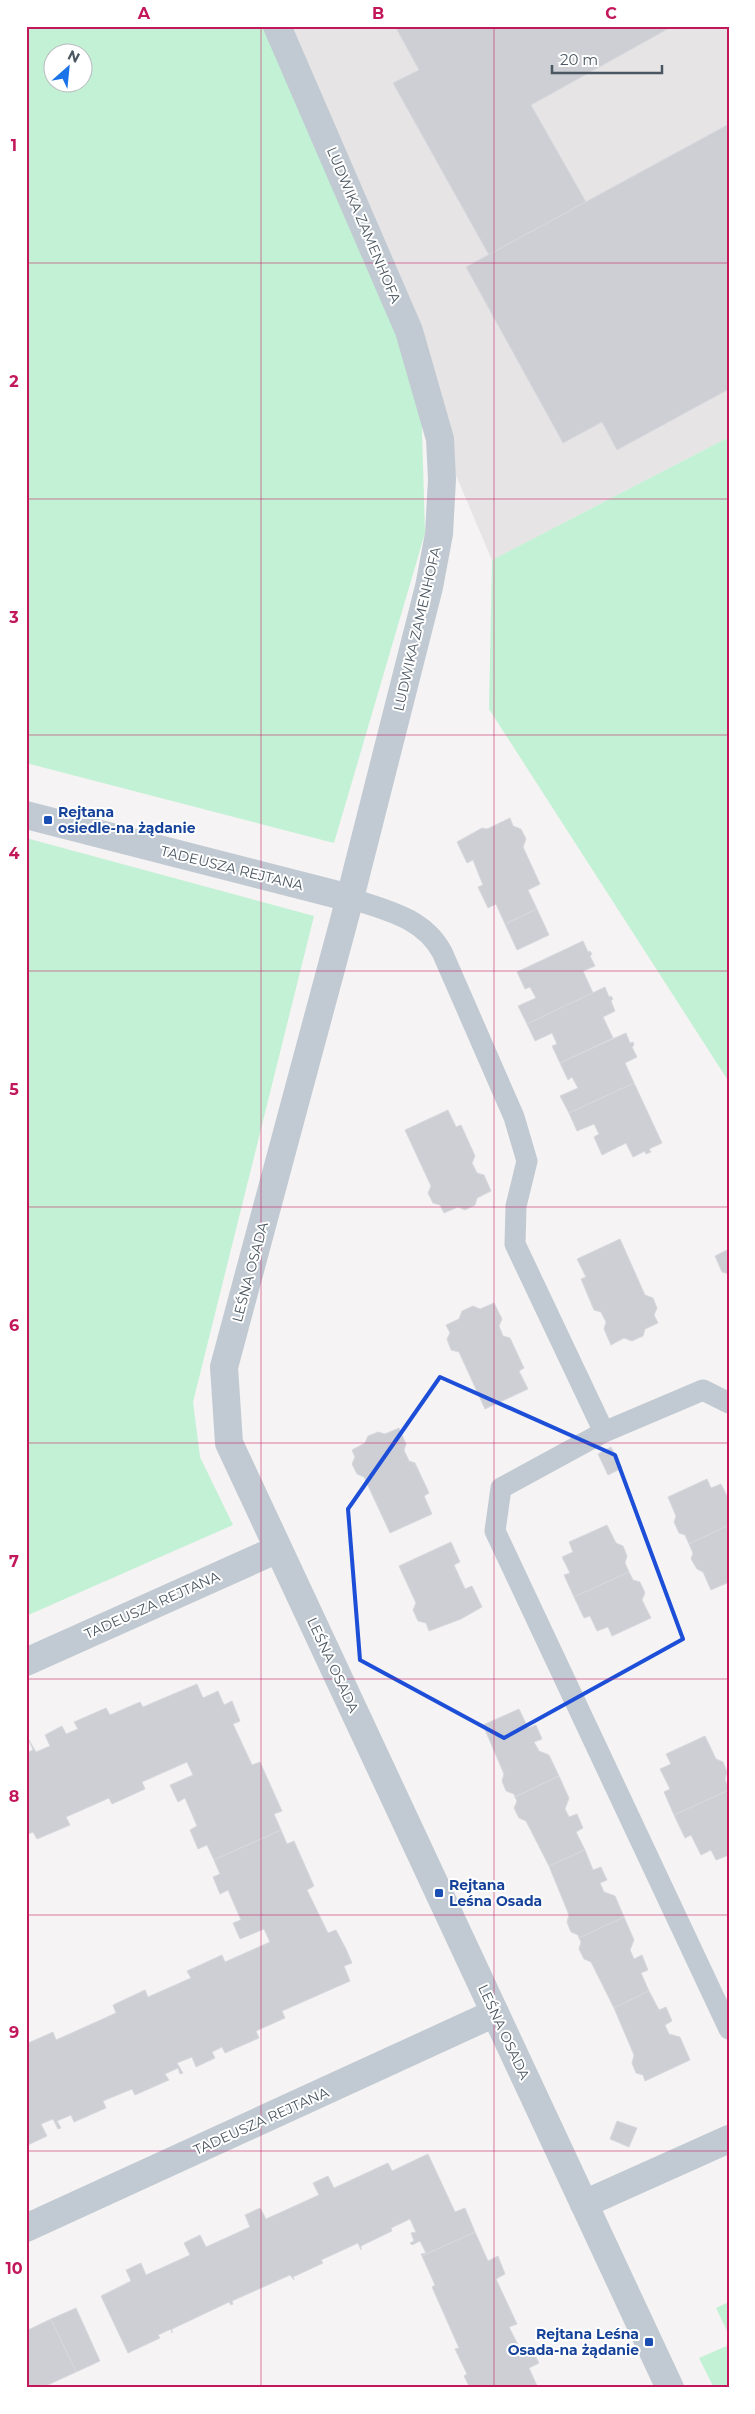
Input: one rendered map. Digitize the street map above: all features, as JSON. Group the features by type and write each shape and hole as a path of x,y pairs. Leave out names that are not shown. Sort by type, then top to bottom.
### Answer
{"street":[{"name":"LUDWIKA ZAMENHOFA","path":"277,26 409,331 440,439 442,478 439,534 429,587 350,898"},
{"name":"TADEUSZA REJTANA","path":"26,815 350,898"},
{"name":"LEŚNA OSADA","path":"350,898 224,1367 229,1443 670,2388"},
{"name":"TADEUSZA REJTANA","path":"26,1662 278,1549"},
{"name":"TADEUSZA REJTANA","path":"26,2228 495,2013"},
{"path":"584,2204 729,2139"}],"lane":[{"path":"350,898 410,920 434,937 442,952 514,1117 527,1161 516,1206 515,1244 604,1432"},
{"path":"729,1403 703,1390 604,1432 501,1488 495,1531 729,2029"}],"highlighted area":[{"path":"440,1377 615,1455 683,1639 504,1738 360,1660 348,1509"}],"shaded area":[{"path":"265,26 729,26 729,437 492,560"}],"green space":[{"path":"26,26 268,26 421,395 425,533 334,843 26,763"},
{"path":"729,437 729,1082 489,709 492,560"},
{"path":"26,838 314,916 193,1402 200,1457 233,1525 26,1616"},
{"path":"729,2302 729,2335 716,2308"},
{"path":"729,2345 729,2388 714,2388 699,2358"}],"building":[{"path":"395,26 673,26 531,105 586,202 489,255 393,83 419,70"},
{"path":"729,124 729,389 617,450 602,422 563,443 466,267"},
{"path":"510,818 513,826 521,829 526,839 523,847 540,884 528,890 537,909 505,924 496,904 488,908 478,887 483,885 473,860 467,863 457,842 482,828 487,829"},
{"path":"537,909 549,935 517,950 505,924"},
{"path":"583,941 588,952 590,951 592,954 590,956 595,966 583,971 593,993 527,1024 518,1006 536,998 530,987 525,989 517,972"},
{"path":"605,987 609,997 611,996 613,999 611,1001 615,1011 603,1017 613,1038 560,1063 552,1046 557,1044 552,1033 535,1041 527,1024"},
{"path":"626,1033 630,1043 633,1042 634,1045 632,1047 637,1057 625,1063 634,1083 569,1113 560,1096 578,1088 572,1077 568,1080 560,1063"},
{"path":"634,1083 662,1143 649,1149 651,1152 646,1154 645,1151 633,1157 626,1143 602,1155 594,1137 599,1134 594,1124 577,1131 569,1113"},
{"path":"448,1110 456,1127 461,1125 475,1156 472,1163 477,1173 484,1175 491,1191 477,1198 475,1205 465,1210 458,1207 444,1213 440,1205 433,1203 428,1193 431,1186 405,1130"},
{"path":"620,1239 645,1295 653,1298 657,1308 654,1315 658,1323 645,1329 643,1336 632,1341 624,1338 611,1345 604,1329 606,1322 601,1312 594,1310 581,1279 586,1277 577,1259"},
{"path":"729,1249 729,1274 722,1272 715,1256"},
{"path":"494,1303 502,1319 499,1326 503,1336 510,1338 524,1368 519,1371 528,1389 485,1409 459,1352 451,1350 447,1339 450,1333 446,1325 459,1319 462,1311 473,1306 480,1309"},
{"path":"399,1428 406,1444 404,1450 409,1461 415,1463 429,1493 424,1496 432,1514 390,1533 364,1477 357,1474 352,1464 355,1457 352,1450 365,1443 368,1436 378,1432 385,1434"},
{"path":"611,1447 622,1468 608,1475 598,1454"},
{"path":"707,1479 711,1488 721,1484 729,1500 729,1525 689,1544 685,1535 679,1533 674,1522 676,1516 668,1497"},
{"path":"607,1525 616,1543 623,1546 627,1556 625,1563 629,1572 574,1597 564,1575 570,1573 562,1557 573,1552 569,1542"},
{"path":"729,1525 729,1582 711,1590 703,1572 697,1569 691,1559 693,1553 689,1544"},
{"path":"451,1542 460,1562 454,1565 465,1589 472,1586 482,1607 461,1619 429,1631 426,1623 418,1621 413,1610 416,1603 399,1566"},
{"path":"629,1572 633,1580 640,1582 645,1593 642,1600 651,1618 612,1636 608,1627 597,1631 590,1616 584,1618 574,1597"},
{"path":"197,1684 203,1698 218,1691 224,1705 232,1701 240,1721 233,1724 252,1765 260,1762 282,1811 274,1814 281,1830 214,1860 207,1845 198,1849 190,1830 197,1826 185,1798 178,1802 170,1785 193,1775 187,1762 142,1782 145,1789 112,1804 109,1798 66,1817 70,1825 37,1839 33,1832 26,1835 26,1753 33,1750 29,1740 36,1752 50,1746 45,1735 62,1726 66,1734 78,1729 74,1722 106,1708 110,1715 140,1702 143,1707"},
{"path":"519,1709 528,1728 536,1725 542,1739 534,1742 539,1751 549,1755 559,1776 515,1797 514,1794 506,1791 502,1781 504,1774 483,1725"},
{"path":"705,1736 716,1759 723,1762 727,1772 725,1779 729,1790 674,1815 664,1792 670,1789 660,1769 671,1764 666,1754"},
{"path":"559,1776 569,1798 565,1809 569,1817 577,1814 583,1828 576,1832 585,1850 549,1866 526,1821 519,1818 514,1808 517,1801 515,1797"},
{"path":"729,1790 729,1855 716,1860 711,1850 701,1855 691,1835 685,1838 674,1815"},
{"path":"281,1830 287,1844 294,1841 314,1886 307,1890 328,1933 336,1930 346,1949 352,1963 344,1966 350,1981 282,2011 285,2018 256,2031 259,2038 225,2053 222,2047 212,2052 215,2058 196,2067 192,2057 177,2063 183,2073 180,2074 178,2068 165,2074 169,2080 135,2095 132,2089 103,2101 106,2108 74,2122 71,2115 57,2121 61,2128 58,2129 53,2119 41,2124 47,2136 28,2145 26,2044 53,2032 56,2040 116,2013 113,2005 145,1990 148,1997 191,1978 187,1971 222,1955 225,1962 270,1942 264,1929 240,1939 233,1923 241,1920 228,1890 220,1894 213,1877 220,1874 214,1860"},
{"path":"585,1850 593,1870 601,1867 607,1880 600,1883 604,1892 615,1896 624,1917 579,1938 578,1935 571,1932 567,1922 569,1915 549,1866"},
{"path":"624,1917 634,1940 630,1950 634,1959 642,1955 648,1970 641,1973 649,1991 614,2008 591,1962 584,1959 579,1949 581,1942 579,1938"},
{"path":"649,1991 659,2010 666,2007 672,2021 665,2025 669,2034 680,2037 690,2060 645,2081 643,2075 636,2073 632,2063 634,2055 614,2008"},
{"path":"617,2121 637,2128 629,2147 610,2139"},
{"path":"428,2154 455,2212 465,2208 475,2232 422,2256 421,2254 426,2253 420,2241 412,2245 410,2243 414,2241 411,2233 416,2232 410,2219 391,2228 392,2231 361,2246 361,2250 358,2243 321,2260 323,2263 293,2277 294,2280 290,2275 232,2301 233,2304 231,2305 229,2302 172,2329 172,2333 171,2329 158,2335 160,2338 128,2353 101,2296 131,2281 126,2270 141,2263 146,2275 190,2255 184,2243 200,2235 206,2247 250,2227 245,2215 260,2208 266,2219 319,2195 313,2183 328,2176 334,2188 388,2163 392,2171"},
{"path":"475,2232 488,2261 498,2256 505,2274 496,2279 517,2324 509,2327 521,2351 530,2346 539,2363 529,2368 538,2388 470,2388 464,2376 467,2374 455,2349 459,2348 432,2287 435,2285 422,2256"},
{"path":"76,2308 100,2361 76,2372 51,2319"},
{"path":"51,2319 76,2372 41,2388 26,2388 26,2331"}],"place":[{"name":"Rejtana osiedle-na żądanie","path":"48,820"},
{"name":"Rejtana Leśna Osada","path":"439,1893"},
{"name":"Rejtana Leśna Osada-na żądanie","path":"649,2342"}]}
